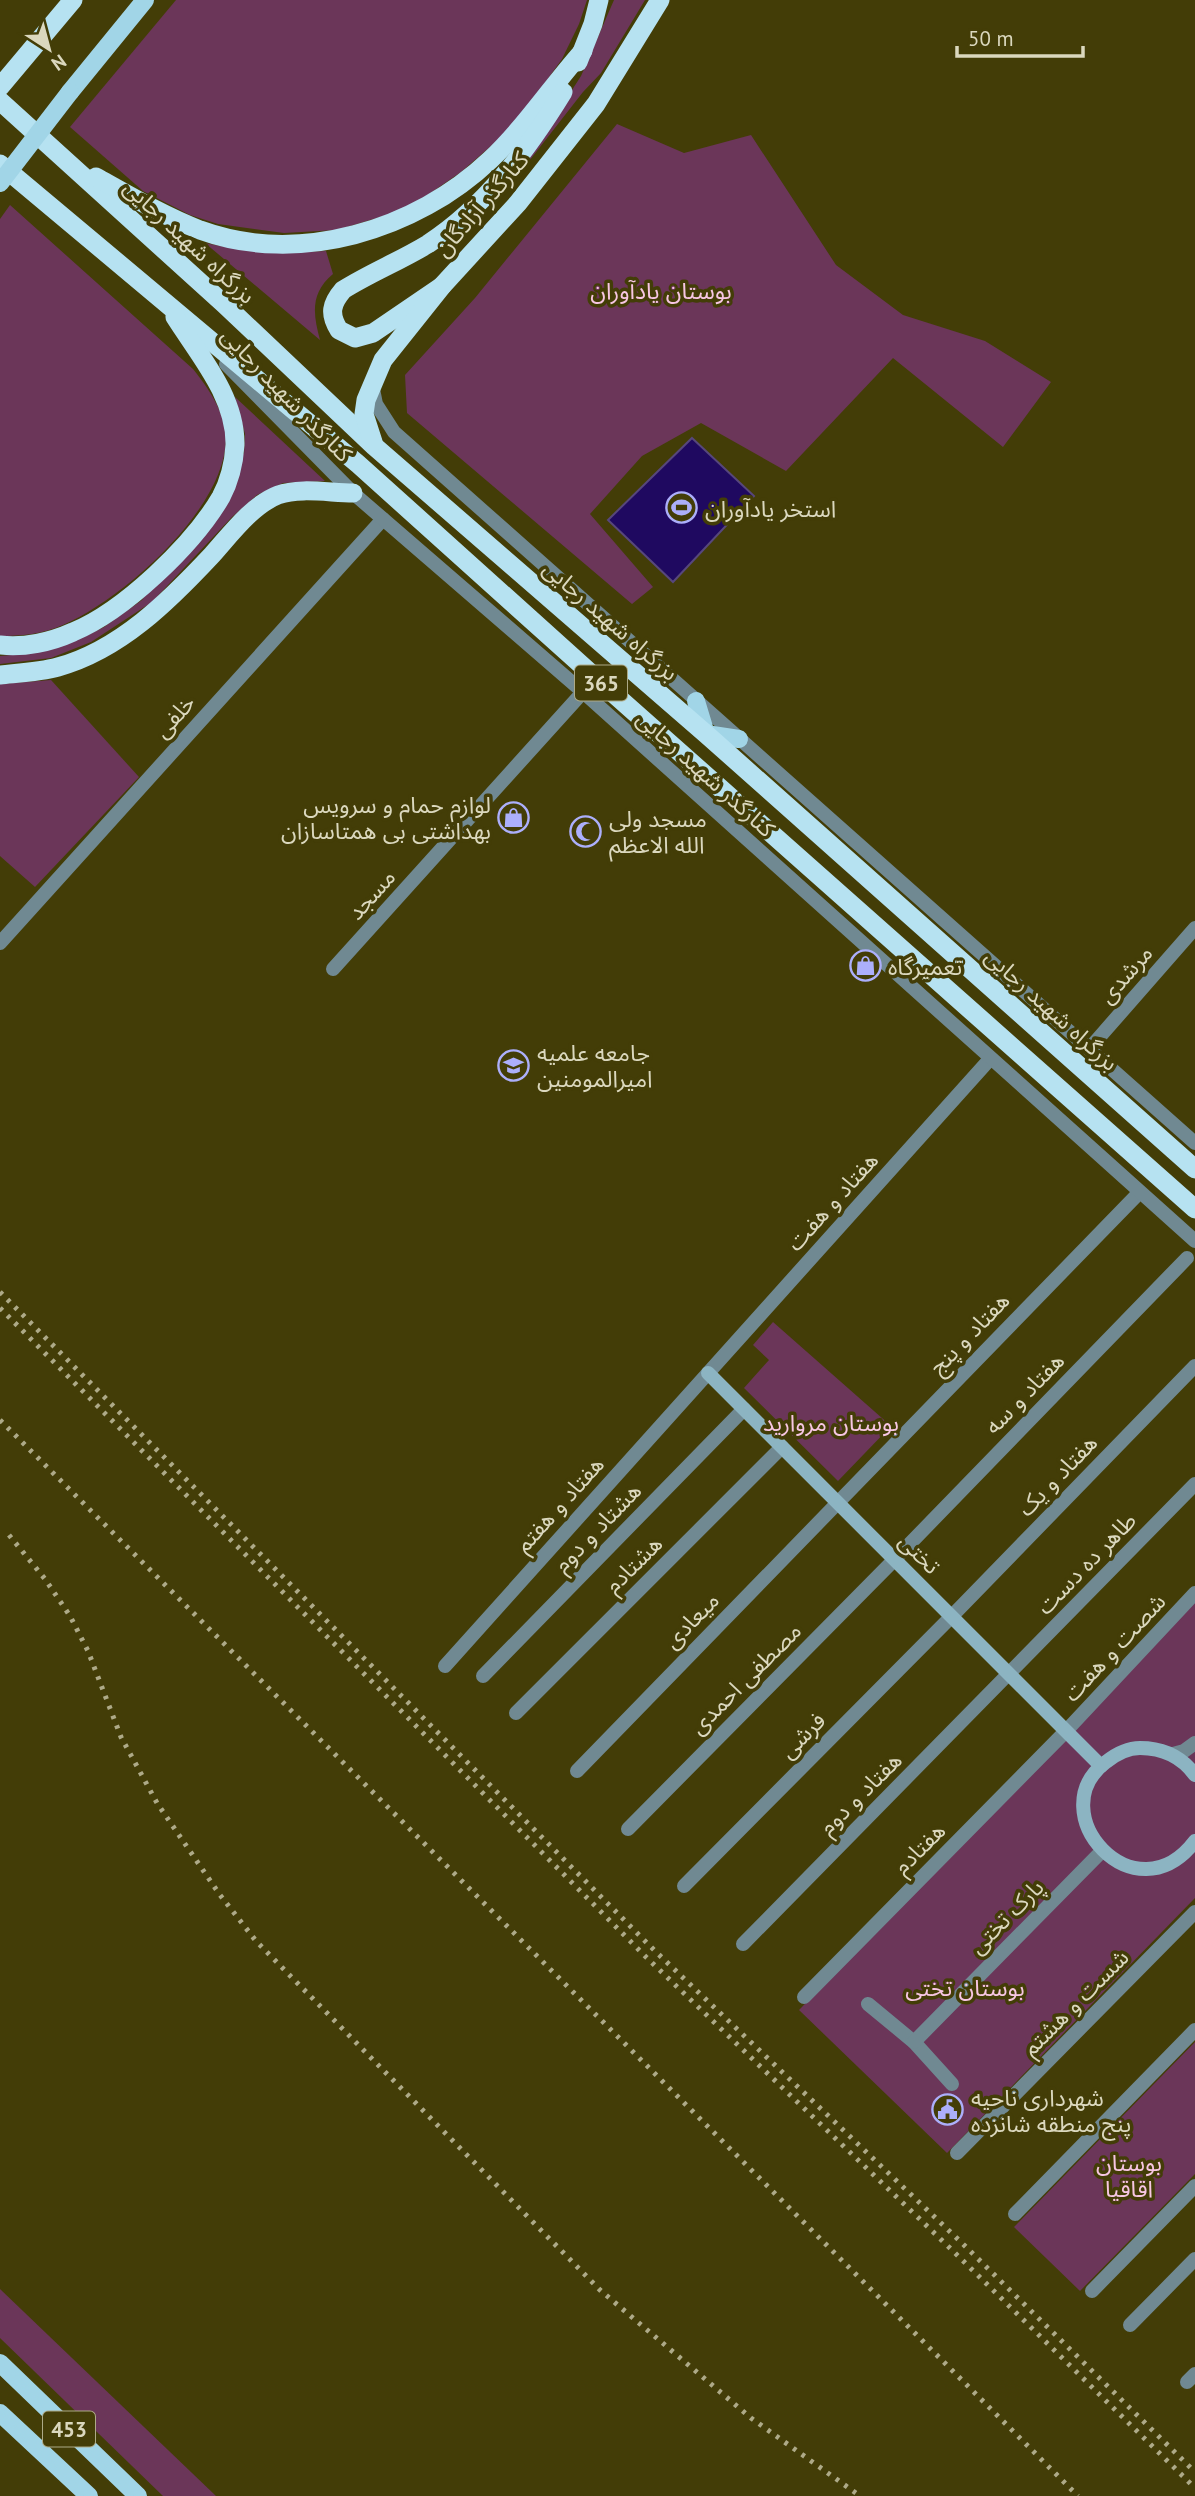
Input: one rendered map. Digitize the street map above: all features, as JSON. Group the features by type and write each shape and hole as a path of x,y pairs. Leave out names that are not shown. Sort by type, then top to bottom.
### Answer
{"highway":[{"path":"0,88 73,0"},
{"path":"442,286 373,333 364,336 355,338 339,330 331,314 333,301 342,290 429,243 459,221 515,162 568,84 583,51 599,0"},
{"name":"کنارگذر آزادگان","path":"374,446 364,414 372,384 383,360 442,286 518,203 596,104 660,0"},
{"path":"69,162 170,217 203,231 269,243 332,240 391,223 464,183 515,135 557,79 583,51"},
{"name":"بزرگراه شهید رجایی","path":"0,102 69,162 374,446 706,734 1195,1169"},
{"name":"365","path":"0,164 358,464 589,685 1195,1209"},
{"path":"0,645 28,645 53,639 93,622 160,570 195,532 221,496 233,460 235,444 229,407 222,391 165,301"},
{"path":"0,675 58,667 87,656 136,627 176,592 240,524 268,499 296,492 353,494"}],"main road":[{"path":"0,183 145,0"},
{"path":"696,701 706,734 740,739"},
{"name":"تختی","path":"708,1373 1101,1766"},
{"path":"1192,1851 1172,1863 1154,1868 1135,1868 1117,1862 1102,1851 1091,1836 1085,1818 1085,1799 1090,1781 1101,1766 1116,1754 1135,1748 1154,1748 1172,1754 1188,1765 1195,1775"},
{"name":"453","path":"0,2363 138,2496"},
{"name":"453","path":"0,2413 89,2496"}],"street":[{"name":"کنارگذر شهید رجایی","path":"165,301 353,494 589,685 990,1059 1195,1241"},
{"name":"کنارگذر شهید رجایی","path":"372,384 376,404 394,432 1195,1143"},
{"name":"خلفی","path":"0,943 383,519"},
{"name":"مسجد","path":"333,969 589,685"},
{"name":"مرشدی","path":"1089,1049 1195,928"},
{"name":"هفتاد و هفت","path":"708,1373 990,1059"},
{"name":"هفتاد و پنج","path":"837,1502 1135,1197"},
{"name":"هفتاد و سه","path":"894,1559 1187,1258"},
{"name":"هفتاد و یک","path":"951,1616 1195,1366"},
{"name":"هفتاد و هفتم","path":"445,1666 708,1373"},
{"name":"هشتاد و دوم","path":"483,1676 744,1409"},
{"name":"هشتادم","path":"516,1713 782,1447"},
{"name":"طاهر ده دست","path":"1009,1674 1195,1484"},
{"name":"میعادی","path":"577,1771 837,1502"},
{"name":"مصطفی احمدی","path":"628,1829 894,1559"},
{"name":"شصت و هفت","path":"1066,1731 1195,1593"},
{"name":"فرشی","path":"684,1886 951,1616"},
{"name":"هفتاد و دوم","path":"743,1944 1009,1674"},
{"name":"هفتادم","path":"804,1997 1066,1731"},
{"path":"1172,1754 1184,1751 1195,1743"},
{"name":"پارک تختی","path":"914,2042 1102,1851"},
{"name":"شست و هشتم","path":"957,2153 1195,1912"},
{"path":"868,2004 914,2042 952,2084"},
{"path":"1015,2214 1195,2030"},
{"path":"1093,2291 1195,2186"},
{"path":"1130,2325 1195,2259"}],"green space":[{"path":"176,0 587,0 562,59 514,126 461,172 400,211 337,230 284,233 218,224 190,215 143,191 70,127"},
{"path":"614,0 645,0 601,73 515,179 581,76"},
{"name":"بوستان یادآوران","path":"617,124 684,153 751,135 836,265 903,315 985,341 1051,382 1003,447 893,358 786,471 701,423 642,456 590,514 653,587 632,604 407,413 405,375 475,298"},
{"path":"10,205 193,369 220,411 226,440 221,467 208,495 166,549 140,573 114,595 63,625 32,634 0,636 0,219"},
{"path":"205,243 265,251 326,251 333,274 320,289 315,304 320,340"},
{"path":"235,397 325,481 283,483 257,495 232,517 152,602 91,642 51,658 0,664 0,656 21,654 88,635 142,600 244,453 245,434"},
{"path":"51,680 139,777 35,887 0,856 0,684"},
{"name":"بوستان مروارید","path":"773,1322 891,1426 838,1481 744,1388 769,1360 753,1345"},
{"name":"بوستان تختی","path":"1195,1601 1195,1898 947,2153 799,2010"},
{"name":"بوستان اقاقیا","path":"1195,2042 1195,2174 1080,2291 1014,2227"},
{"path":"0,2289 216,2496 163,2496 0,2338"}],"shaded area":[{"name":"استخر یادآوران","path":"692,438 754,496 673,582 608,520"}],"railway":[{"path":"0,1292 654,1950 963,2244 1195,2472"},
{"path":"0,1308 646,1957 952,2250 1195,2488"},
{"path":"0,1420 1078,2496"},
{"path":"9,1535 45,1579 70,1616 88,1651 121,1737 157,1803 220,1895 256,1941 600,2290 751,2418 860,2496"}],"place":[{"name":"استخر یادآوران","path":"682,508"},
{"name":"لوازم حمام و سرویس بهداشتی بی همتاسازان","path":"514,817"},
{"name":"مسجد ولی الله الاعظم","path":"586,831"},
{"name":"تعمیرگاه","path":"865,966"},
{"name":"جامعه علمیه امیرالمومنین","path":"514,1065"},
{"name":"شهرداری ناحیه پنج منطقه شانزده","path":"948,2110"}]}
